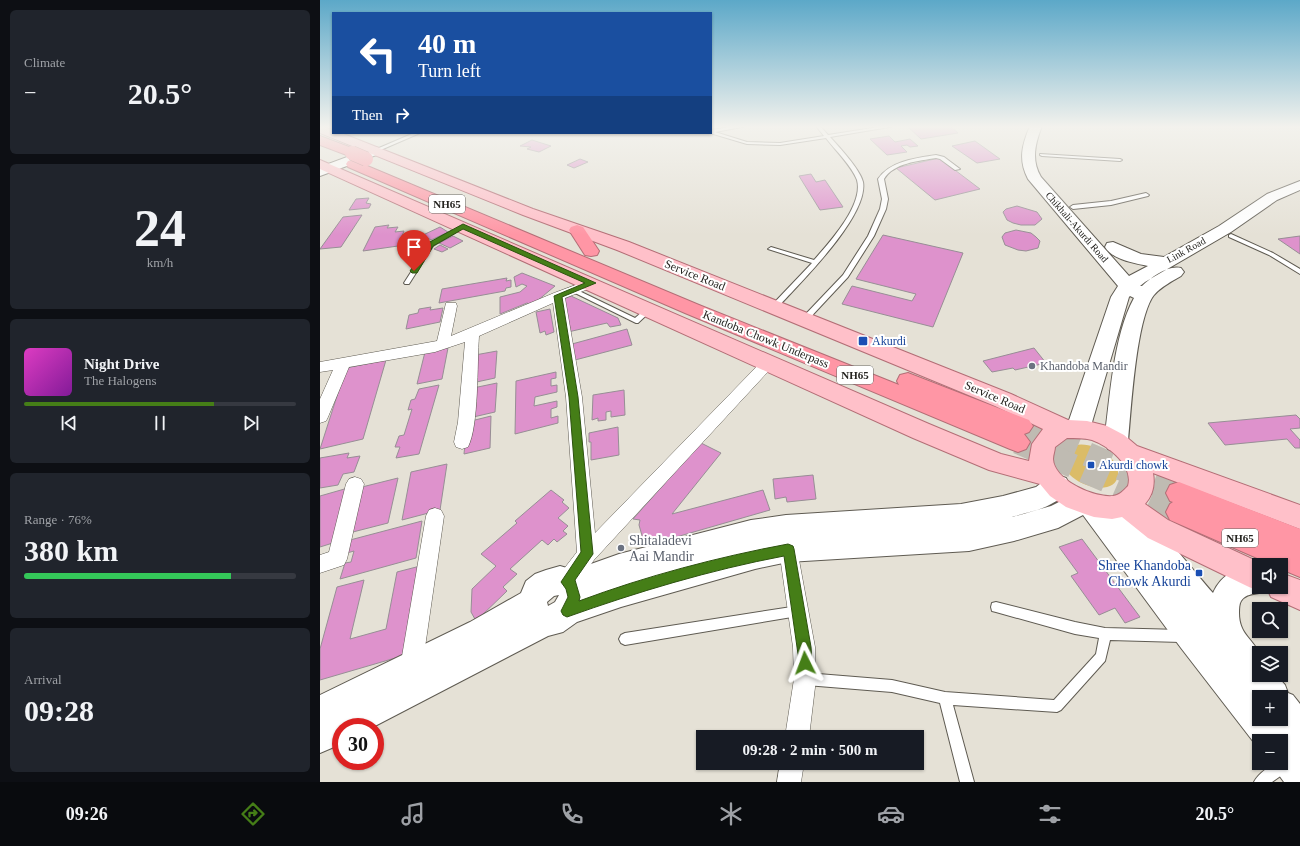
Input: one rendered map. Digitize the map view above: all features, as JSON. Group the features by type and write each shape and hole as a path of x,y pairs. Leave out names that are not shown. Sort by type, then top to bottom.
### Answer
{"highway":[{"name":"NH65","path":"375,162 586,257"},
{"path":"547,264 586,257 577,230"},
{"name":"Kandoba Chowk Underpass","path":"586,257 692,309 1019,434"},
{"name":"NH65","path":"1300,542 1179,503 1300,563"}],"main road":[{"name":"Service Road","path":"380,162 528,212 623,246 1072,429"},
{"name":"Chikhali-Akurdi Road","path":"1028,162 1028,169 1035,179 1141,286"},
{"name":"Chikhali-Akurdi Road","path":"1043,162 1044,170 1049,182 1113,247 1141,286"},
{"path":"327,165 967,450 998,463 1053,481 1158,529 1252,575"},
{"name":"Link Road","path":"1141,286 1164,262 1230,232 1272,197 1300,185"},
{"name":"Link Road","path":"1072,429 1104,345 1120,297 1141,286 1282,200 1300,193"},
{"path":"1113,247 1123,255 1139,259 1164,262"},
{"path":"1122,448 1132,329 1141,286"},
{"path":"320,713 481,633 556,600 620,592 755,556 788,549 969,538 1014,529 1138,494 1142,480 1137,463 1122,448 1100,433 1072,429 1051,436 1043,446 1042,460 1053,481"},
{"path":"1122,448 1300,517"},
{"path":"320,736 556,600 619,568 750,533 802,526 961,516 1003,508 1044,496 1053,481"},
{"path":"1104,504 1149,540 1229,635 1242,657 1268,690"},
{"path":"1104,504 1192,636 1289,751"},
{"path":"1229,635 1224,616 1224,602 1229,590 1245,580 1252,579"},
{"path":"1288,589 1300,595"},
{"path":"1284,726 1289,751"}],"street":[{"path":"320,367 343,364 443,344 472,334 565,293 592,283"},
{"path":"565,293 587,554"},
{"path":"443,344 451,306"},
{"path":"462,442 466,422 472,334"},
{"path":"556,600 587,554 769,362"},
{"path":"320,417 343,364"},
{"path":"320,564 337,559 355,484"},
{"path":"411,668 435,516"},
{"path":"788,549 804,647 805,679 798,730"},
{"path":"789,782 791,770"}],"lane":[{"path":"774,307 830,246 852,214 860,194 860,181 846,162"},
{"path":"804,320 846,276 872,236 884,204 885,196 880,179 884,174 899,165 909,162"},
{"path":"948,162 957,170"},
{"path":"1074,207 1111,203 1146,195"},
{"path":"407,283 431,245 463,226"},
{"path":"1230,232 1271,254 1300,272"},
{"path":"771,249 815,262"},
{"path":"565,293 636,320 650,309"},
{"path":"996,607 1075,628 1105,634 1192,636"},
{"path":"625,639 799,611"},
{"path":"805,679 892,686 945,698 1056,706 1101,657 1105,634"},
{"path":"945,698 967,782"},
{"path":"1261,782 1289,751"}],"shaded area":[{"path":"1075,445 1092,446 1100,449 1109,456 1118,469 1118,475 1114,483 1106,487 1096,487 1075,479 1067,471 1063,462 1065,452"}],"building":[{"path":"572,162 587,162 574,168 567,165"},
{"path":"920,162 945,162 980,189 935,200 896,168"},
{"path":"811,174 816,182 825,180 843,207 820,210 799,176"},
{"path":"369,198 366,203 371,204 369,208 349,210 356,199"},
{"path":"1017,206 1037,212 1042,219 1035,225 1021,225 1007,220 1003,212 1006,209"},
{"path":"362,215 341,247 320,249 343,217"},
{"path":"389,225 387,228 398,227 395,232 404,231 398,246 363,251 375,227"},
{"path":"440,227 448,232 431,240 423,235"},
{"path":"1016,230 1031,233 1036,237 1040,241 1038,248 1026,251 1018,250 1005,245 1002,237 1005,233"},
{"path":"883,235 963,253 933,327 842,304 852,286 912,301 916,294 856,279"},
{"path":"453,236 463,241 450,248 439,243"},
{"path":"1300,236 1300,254 1278,239"},
{"path":"440,245 448,249 442,252 434,249"},
{"path":"522,273 555,286 537,301 529,304 527,303 500,314 500,297 520,292 527,286 522,284 516,287 514,277"},
{"path":"507,278 506,281 511,280 511,287 506,288 505,291 439,303 442,289"},
{"path":"571,296 618,318 621,325 610,327 607,323 568,332 564,299"},
{"path":"431,307 430,310 443,308 440,322 406,329 409,315 418,313 419,309"},
{"path":"550,309 554,332 546,335 545,331 540,333 536,312"},
{"path":"627,329 632,345 575,360 572,344"},
{"path":"448,348 442,379 417,384 425,352"},
{"path":"1034,348 1046,363 1015,370 1013,368 992,372 983,361"},
{"path":"497,351 495,378 472,383 475,355"},
{"path":"386,360 363,439 320,449 346,368"},
{"path":"556,372 556,378 551,379 551,386 557,385 557,392 535,397 534,406 557,401 557,407 551,409 551,418 558,416 558,423 515,434 516,381"},
{"path":"497,383 495,412 469,418 473,388"},
{"path":"439,385 419,454 396,458 400,447 395,447 399,436 404,435 412,409 408,410 411,400 415,399 419,389"},
{"path":"624,390 625,415 611,417 611,411 606,412 606,420 598,421 598,418 592,420 593,395"},
{"path":"1296,415 1300,419 1300,428 1290,429 1300,440 1300,448 1295,448 1287,439 1225,445 1208,423"},
{"path":"491,416 490,448 464,454 467,422"},
{"path":"618,427 619,455 591,460 591,442 589,442 589,433"},
{"path":"701,443 721,453 672,514 763,490 770,510 645,546 639,525 640,520 633,519"},
{"path":"349,453 347,458 360,456 354,472 343,474 338,485 320,488 320,458"},
{"path":"447,464 440,510 402,520 411,472"},
{"path":"813,475 816,499 787,502 786,497 775,499 773,479"},
{"path":"398,478 388,523 349,533 362,487"},
{"path":"348,488 336,542 320,547 320,496"},
{"path":"551,490 564,500 562,502 569,508 558,518 568,526 563,531 567,534 557,542 554,539 548,545 542,540 510,569 517,574 503,587 507,591 476,621 471,612 472,589 496,566 481,554 517,523 515,521"},
{"path":"422,521 416,558 340,579 345,563 351,562 354,551 347,553 350,540"},
{"path":"1082,539 1140,617 1125,623 1115,608 1099,615 1071,576 1078,573 1059,547"},
{"path":"424,565 409,654 320,680 320,649 337,587 364,580 350,639 386,629 397,572"}],"tunnel":[{"path":"1021,426 1179,493"},
{"path":"1018,442 1179,512"}],"place":[{"name":"Akurdi","path":"863,341"},
{"name":"Khandoba Mandir","path":"1032,366"},
{"name":"Akurdi chowk","path":"1091,465"},
{"name":"Shitaladevi Aai Mandir","path":"621,548"},
{"name":"Shree Khandoba Chowk Akurdi","path":"1199,573"}],"route":[{"path":"414,271 431,245 463,226 592,283 558,296 574,397 587,554 567,582 571,585 574,591 574,597 572,605 567,611 620,592 755,556 788,549 804,647 805,663"}]}
